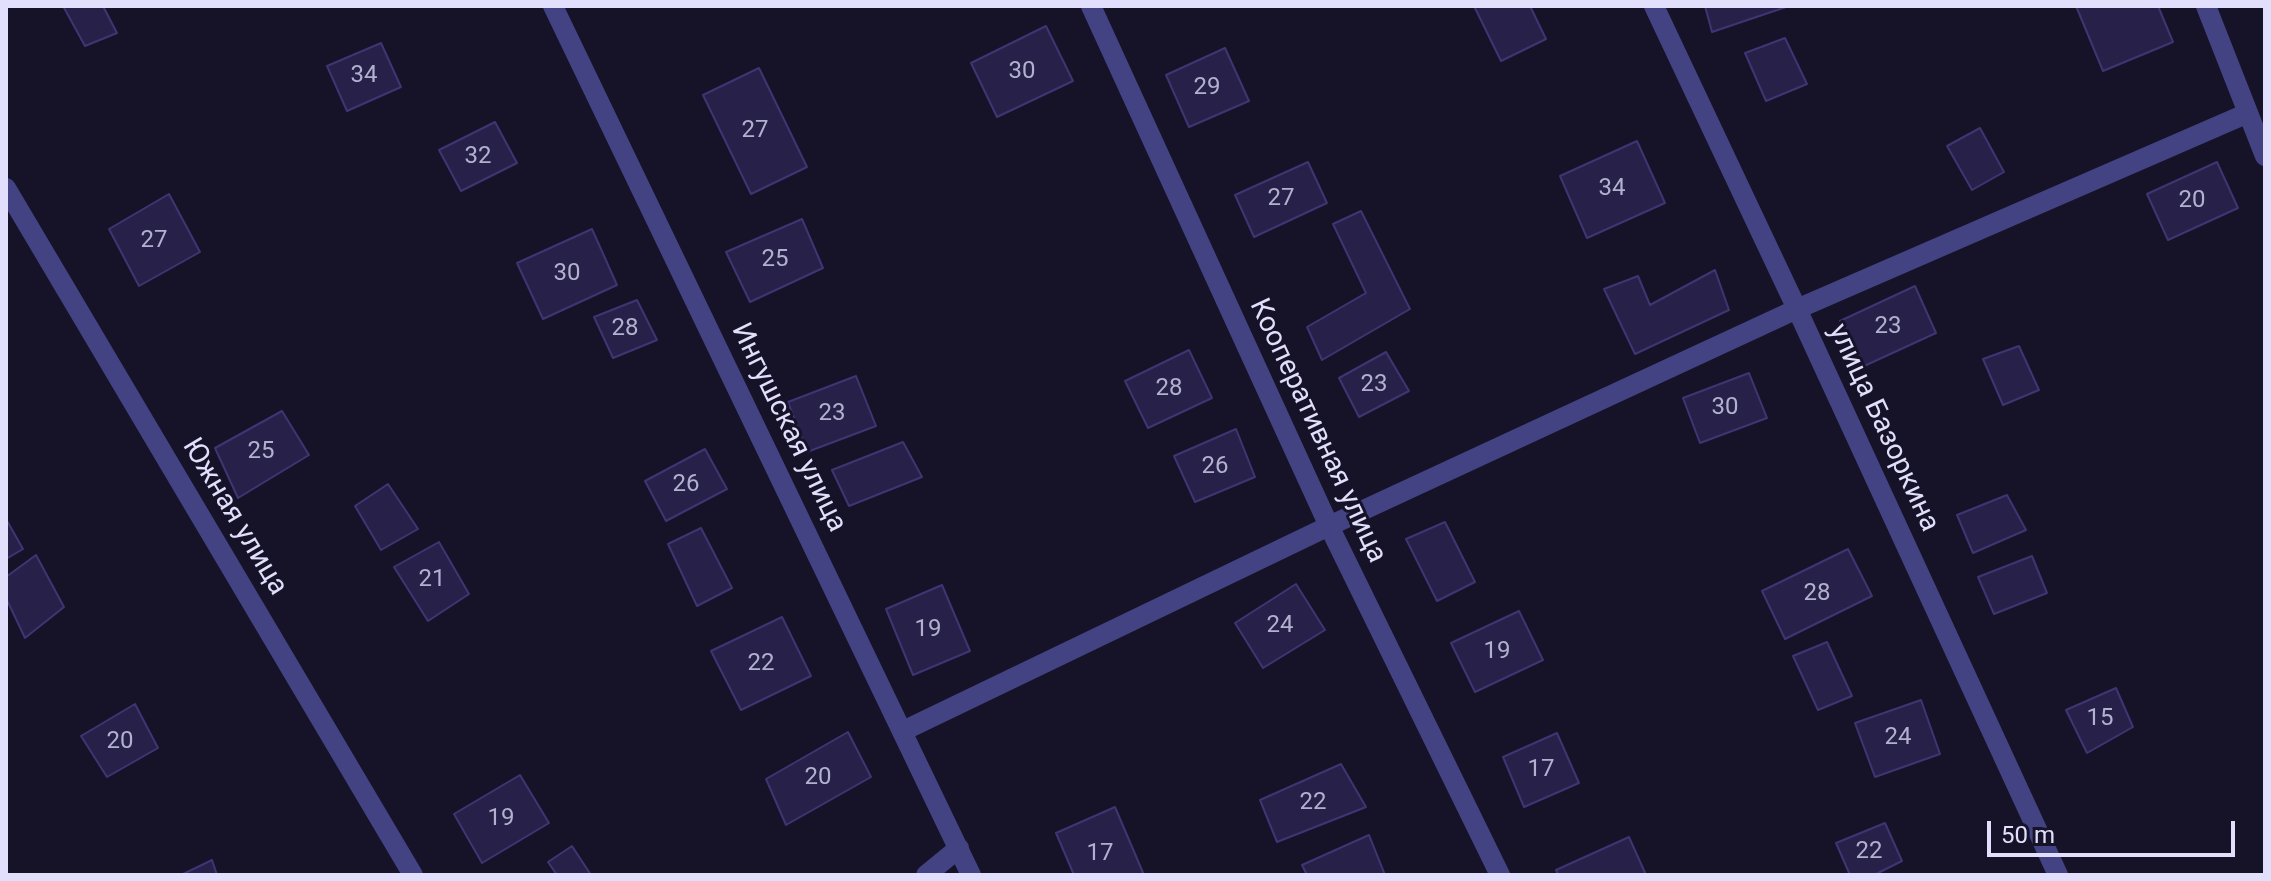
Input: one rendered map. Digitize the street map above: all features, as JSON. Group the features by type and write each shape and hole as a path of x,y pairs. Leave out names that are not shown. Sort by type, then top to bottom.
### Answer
{"street":[{"name":"Ингушская улица","path":"553,6 971,875"},
{"name":"Кооперативная улица","path":"1091,6 1329,526 1500,875"},
{"name":"улица Базоркина","path":"1654,6 2058,875"},
{"path":"2206,6 2265,156"},
{"path":"903,731 1329,526 1797,309 2248,113"},
{"name":"Южная улица","path":"6,188 413,875"},
{"path":"926,875 959,848"}],"building":[{"path":"63,6 103,6 117,33 85,46"},
{"path":"1474,6 1530,6 1546,39 1501,61"},
{"path":"1705,6 1789,6 1712,32"},
{"path":"2076,6 2158,6 2173,42 2103,71"},
{"path":"1046,26 1073,81 997,117 971,63"},
{"path":"1785,38 1807,84 1766,101 1745,53"},
{"path":"381,43 401,87 347,111 327,66"},
{"path":"1225,48 1249,101 1189,127 1166,75"},
{"path":"759,68 807,167 751,194 703,95"},
{"path":"495,122 517,163 461,191 439,150"},
{"path":"1980,128 2004,172 1972,190 1947,146"},
{"path":"1637,141 1665,203 1587,238 1560,176"},
{"path":"1308,162 1327,203 1254,237 1235,195"},
{"path":"2217,162 2238,208 2168,240 2147,194"},
{"path":"169,194 200,252 139,286 109,229"},
{"path":"1361,211 1410,309 1322,360 1307,327 1366,293 1333,224"},
{"path":"802,219 823,268 750,302 726,252"},
{"path":"592,229 617,285 543,319 517,263"},
{"path":"1715,270 1729,310 1635,354 1604,289 1638,276 1650,305"},
{"path":"1915,286 1936,333 1862,367 1840,321"},
{"path":"637,300 657,340 613,358 594,317"},
{"path":"2019,346 2039,390 2003,405 1983,359"},
{"path":"1189,350 1212,398 1148,428 1125,381"},
{"path":"1386,352 1409,391 1359,417 1339,378"},
{"path":"1749,373 1767,418 1700,443 1683,398"},
{"path":"856,376 876,426 807,452 788,402"},
{"path":"282,411 309,455 238,498 215,448"},
{"path":"1236,429 1255,477 1195,502 1174,456"},
{"path":"903,442 922,477 849,506 832,470"},
{"path":"705,449 727,489 666,521 645,481"},
{"path":"388,484 418,529 381,550 355,506"},
{"path":"2007,495 2026,530 1973,553 1957,515"},
{"path":"6,519 23,549 6,559"},
{"path":"1445,522 1475,582 1437,601 1406,539"},
{"path":"701,528 732,588 697,606 668,544"},
{"path":"439,542 469,594 428,621 394,567"},
{"path":"1848,549 1872,596 1785,639 1762,591"},
{"path":"36,555 64,607 25,638 6,598 6,577"},
{"path":"2032,556 2047,593 1994,614 1978,577"},
{"path":"1296,584 1325,630 1263,668 1235,623"},
{"path":"942,585 970,651 913,675 886,609"},
{"path":"1519,611 1543,660 1475,692 1451,643"},
{"path":"782,617 811,676 741,710 711,651"},
{"path":"1827,642 1852,696 1818,710 1793,656"},
{"path":"2116,688 2133,727 2087,753 2066,710"},
{"path":"1921,700 1940,754 1875,777 1855,723"},
{"path":"135,704 158,748 107,777 81,736"},
{"path":"848,732 871,777 786,825 766,779"},
{"path":"1557,733 1579,783 1524,807 1503,757"},
{"path":"1341,764 1366,807 1277,842 1260,800"},
{"path":"520,775 549,823 482,863 454,814"},
{"path":"1115,807 1144,875 1074,875 1056,833"},
{"path":"1885,823 1902,861 1874,875 1850,875 1836,843"},
{"path":"1369,835 1385,875 1307,875 1302,865"},
{"path":"1629,837 1646,875 1558,875 1556,870"},
{"path":"572,846 591,875 557,875 548,862"},
{"path":"212,860 217,875 181,875"}]}
